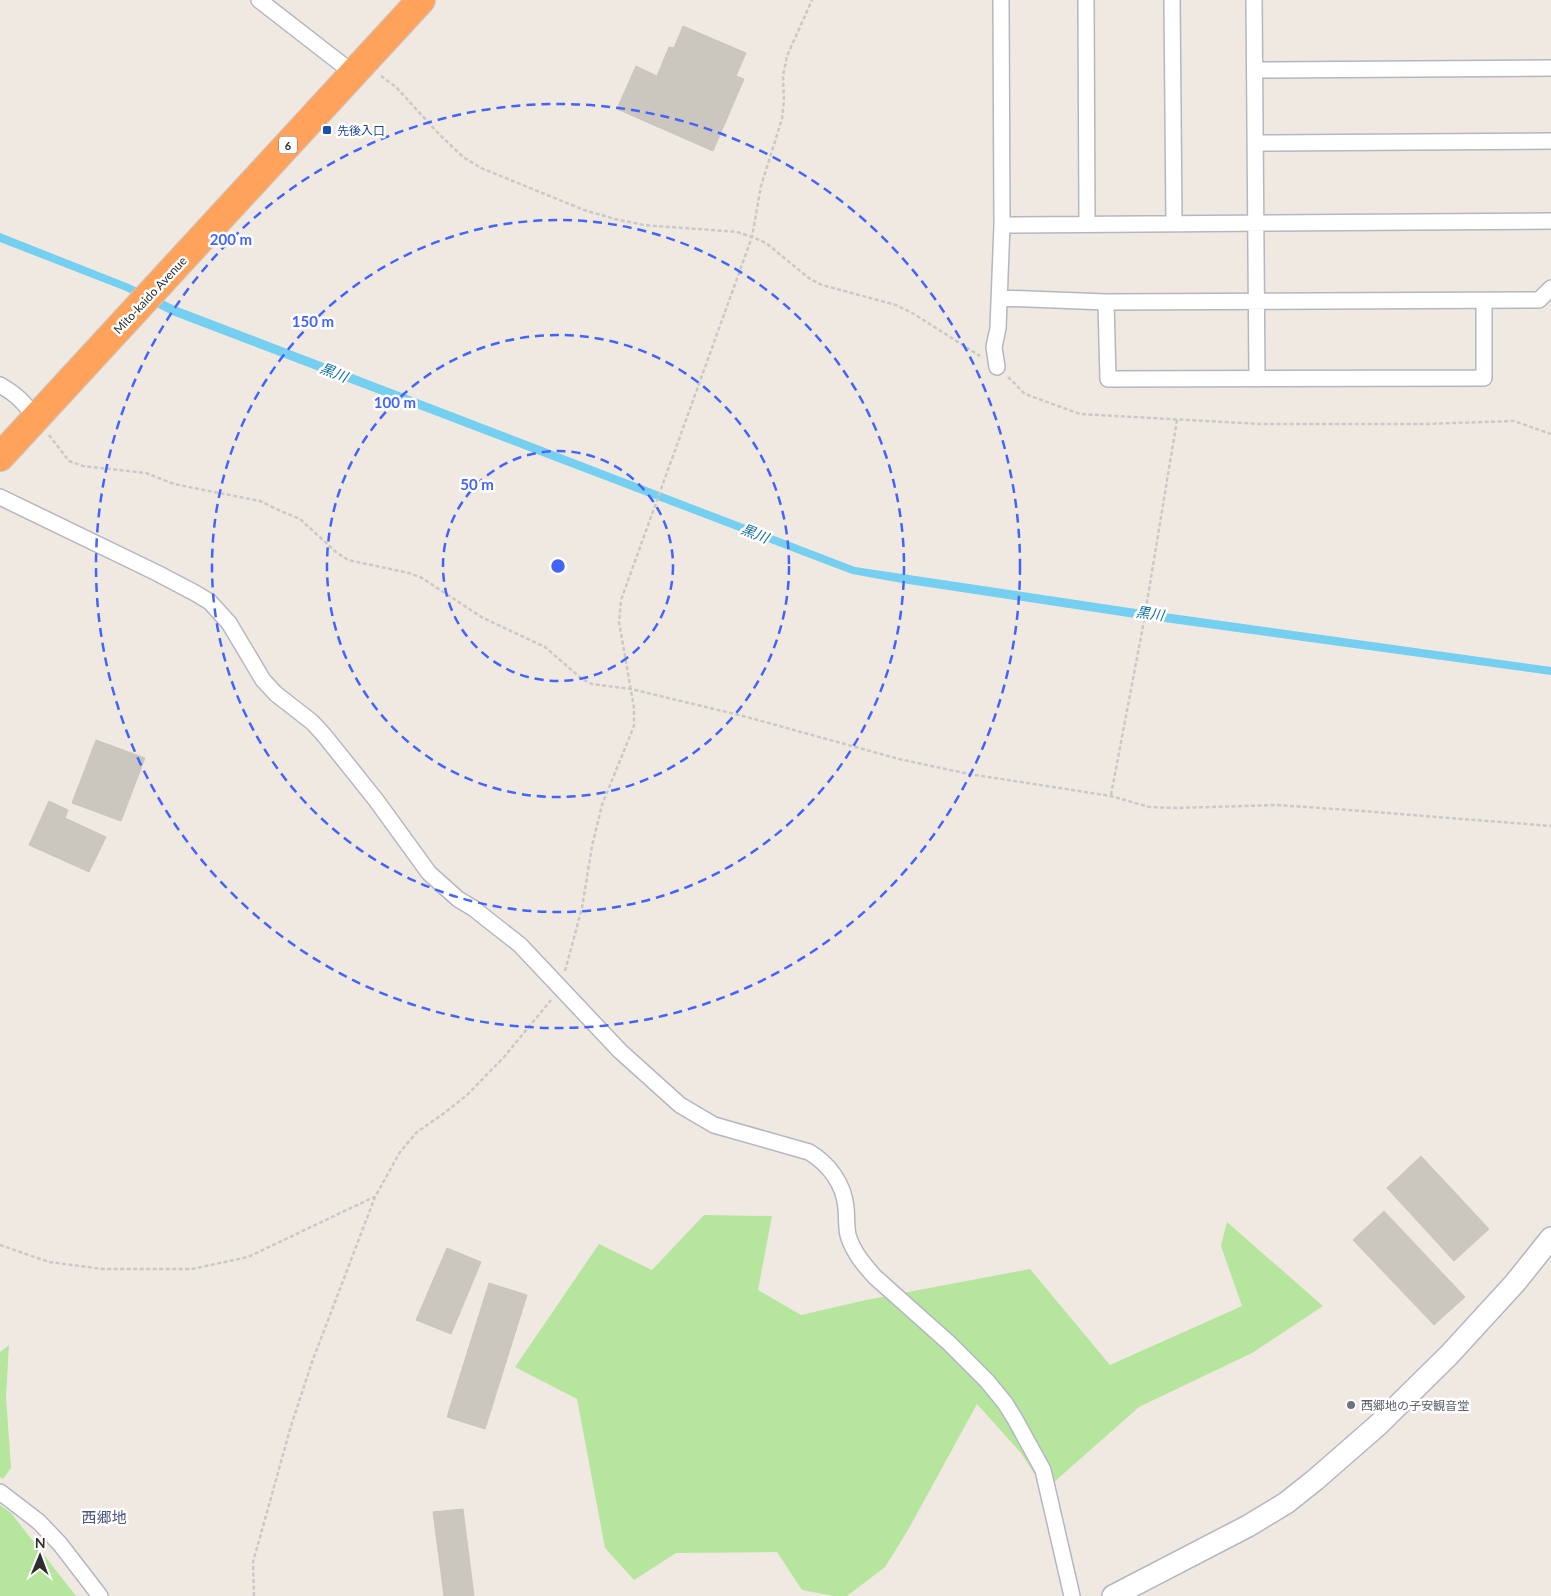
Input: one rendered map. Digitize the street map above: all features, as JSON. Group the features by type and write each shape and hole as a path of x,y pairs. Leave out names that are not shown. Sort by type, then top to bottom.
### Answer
{"highway":[{"name":"Mito-kaido Avenue","path":"0,457 421,0"}],"street":[{"path":"259,0 359,68"},
{"path":"998,367 994,347 998,328 1000,298 1002,224 1001,0"},
{"path":"1086,0 1087,224"},
{"path":"1172,0 1174,223"},
{"path":"1254,0 1257,379"},
{"path":"1255,70 1551,68"},
{"path":"1256,143 1551,141"},
{"path":"1002,224 1551,221"},
{"path":"1000,298 1106,302 1484,301 1538,300 1551,288"},
{"path":"1106,302 1108,378 1257,379 1484,378 1484,301"},
{"path":"0,385 16,394 35,418"},
{"path":"0,497 157,573 210,602 229,623 264,680 276,694 312,722 324,735 376,800 429,873 458,899 473,908 520,945 620,1051 680,1105 714,1125 809,1152 834,1174 845,1196 848,1236 864,1265 949,1343 1005,1403 1015,1419 1043,1470 1072,1596"},
{"path":"1113,1596 1248,1526 1286,1503 1315,1480 1378,1425 1449,1355 1515,1283 1551,1238"},
{"path":"0,1492 39,1522 60,1544 100,1596"}],"path":[{"path":"254,1596 254,1562 291,1426 312,1362 375,1197 400,1152 417,1132 468,1095 504,1057 560,989 582,908 597,824 609,786 634,726 634,708 619,622 621,600 752,237 761,186 782,120 784,101 783,76 787,56 812,0"},
{"path":"359,68 396,87 438,133 464,157 481,168 504,178 584,210 615,219 644,225 737,232 752,237"},
{"path":"35,418 69,461 83,466 146,474 174,484 260,501 300,520 336,552 348,560 408,573 422,578 483,618 545,647 582,679 592,684 631,689 743,716 899,759 969,774 1111,796 1148,807 1277,806 1551,826"},
{"path":"1111,796 1177,420"},
{"path":"0,1245 48,1262 85,1267 192,1269 248,1257 375,1197"}],"green space":[{"path":"704,1215 772,1216 758,1290 801,1315 866,1300 1030,1269 1110,1365 1242,1306 1221,1246 1227,1222 1323,1306 1252,1353 1139,1407 1045,1490 1021,1453 977,1404 908,1530 885,1567 847,1596 834,1596 802,1590 777,1552 676,1553 634,1580 605,1548 577,1399 515,1367 599,1244 652,1270"},
{"path":"9,1345 6,1397 11,1468 3,1479 0,1477 0,1352"},
{"path":"0,1505 11,1513 76,1596 0,1596"}],"water":[{"name":"黒川","path":"0,233 129,284 175,306 855,567 1136,609 1551,667 1551,675 1135,618 852,574 172,315 126,291 0,242"}],"building":[{"path":"683,26 746,53 736,76 744,79 713,151 617,109 636,66 657,76 669,47 674,48"},
{"path":"96,740 145,758 121,821 72,803"},
{"path":"49,801 68,810 65,818 106,837 89,872 29,845"},
{"path":"1421,1156 1489,1229 1454,1261 1387,1188"},
{"path":"1384,1211 1465,1297 1434,1325 1353,1240"},
{"path":"447,1248 481,1262 451,1334 416,1320"},
{"path":"489,1283 527,1295 485,1429 447,1417"},
{"path":"463,1509 474,1596 444,1596 433,1512"}],"place":[{"name":"先後入口","path":"327,130"},
{"name":"西郷地の子安観音堂","path":"1351,1405"}],"district":[{"name":"西郷地","path":"104,1517"}]}
